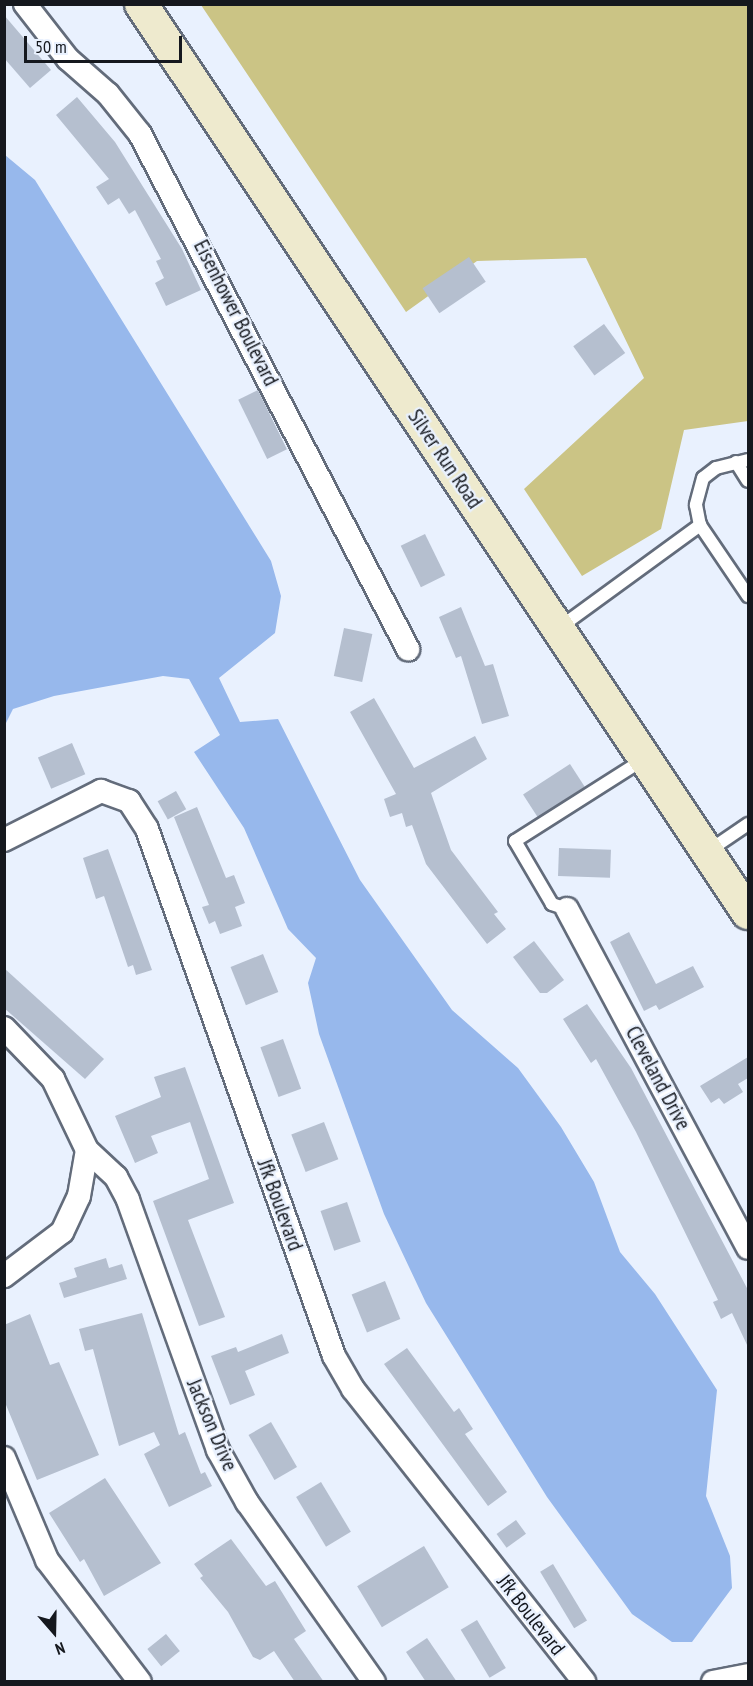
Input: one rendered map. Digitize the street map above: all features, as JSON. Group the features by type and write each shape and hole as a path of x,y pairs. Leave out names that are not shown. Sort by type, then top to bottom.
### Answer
{"main road":[{"name":"Silver Run Road","path":"141,4 748,913"}],"street":[{"name":"Eisenhower Boulevard","path":"25,4 68,58 108,94 140,134 408,649"},
{"name":"Jfk Boulevard","path":"4,840 101,791 129,801 147,829 334,1356 353,1389 584,1682"},
{"name":"Cleveland Drive","path":"567,909 748,1248"},
{"path":"4,1028 53,1079 87,1150 79,1196 62,1232 4,1276"},
{"name":"Jackson Drive","path":"87,1150 116,1177 128,1200 218,1450 247,1502 374,1682"},
{"path":"4,1458 46,1560 140,1682"},
{"path":"713,1682 748,1675"}],"lane":[{"path":"748,481 742,461 716,468 697,489 700,525 748,596"},
{"path":"559,628 700,525"},
{"path":"567,909 552,903 515,841 645,758"},
{"path":"707,852 748,824"}],"shaded area":[{"path":"201,5 748,5 748,421 684,430 661,529 582,576 524,489 644,378 586,258 477,261 406,312"}],"water":[{"path":"5,155 35,180 271,561 281,596 275,633 219,678 240,722 278,719 360,880 452,1010 518,1068 561,1127 594,1182 620,1252 655,1294 717,1390 706,1496 730,1556 732,1588 692,1642 672,1642 632,1614 547,1497 426,1303 384,1214 319,1034 308,983 316,958 288,929 244,828 194,752 220,735 189,679 163,676 54,696 13,709 5,725"}],"building":[{"path":"4,15 51,70 30,88 4,58"},
{"path":"77,97 115,142 182,249 201,290 166,306 155,283 164,278 156,261 161,259 135,210 129,214 119,198 108,205 96,187 109,179 56,115"},
{"path":"469,257 486,282 439,313 423,288"},
{"path":"604,324 625,353 594,375 573,346"},
{"path":"258,390 287,449 267,459 238,400"},
{"path":"425,534 445,575 421,587 401,546"},
{"path":"461,607 485,666 493,664 509,716 482,724 461,656 456,658 439,617"},
{"path":"344,628 372,634 362,682 334,676"},
{"path":"374,698 414,768 475,736 487,759 431,793 451,850 498,912 494,914 506,929 487,944 426,864 412,825 406,827 402,813 390,817 384,799 396,794 350,712"},
{"path":"72,743 85,774 51,789 38,757"},
{"path":"570,764 585,787 538,817 523,794"},
{"path":"176,791 186,809 168,820 158,801"},
{"path":"197,807 226,878 234,875 245,903 235,907 242,926 220,934 215,921 209,924 202,907 209,905 174,817"},
{"path":"559,848 611,850 610,878 558,876"},
{"path":"108,849 152,970 136,975 133,965 128,967 104,896 96,899 83,858"},
{"path":"629,932 656,984 693,966 704,987 659,1010 656,1005 644,1011 610,942"},
{"path":"534,941 564,980 547,993 540,993 513,957"},
{"path":"263,954 278,992 246,1005 231,967"},
{"path":"4,968 104,1059 85,1079 4,1008"},
{"path":"587,1004 631,1068 748,1290 748,1347 732,1313 721,1319 713,1302 718,1300 636,1132 596,1059 591,1063 563,1019"},
{"path":"283,1039 301,1089 279,1097 260,1047"},
{"path":"748,1057 748,1078 738,1084 743,1092 724,1104 719,1098 711,1103 700,1086"},
{"path":"185,1067 234,1203 188,1220 225,1317 199,1326 153,1201 209,1179 190,1122 151,1136 158,1153 135,1163 115,1116 161,1097 154,1077"},
{"path":"324,1122 338,1159 306,1172 291,1135"},
{"path":"347,1202 361,1242 334,1251 321,1211"},
{"path":"106,1258 109,1268 122,1264 127,1279 64,1298 59,1283 77,1277 74,1268"},
{"path":"385,1281 400,1319 367,1333 352,1294"},
{"path":"142,1313 179,1435 185,1432 201,1474 205,1472 212,1486 169,1507 144,1454 160,1445 154,1432 119,1446 93,1349 85,1351 79,1329"},
{"path":"30,1314 50,1365 59,1362 99,1455 37,1480 4,1400 4,1325"},
{"path":"282,1334 289,1353 245,1371 255,1395 230,1405 211,1356 236,1347 238,1352"},
{"path":"407,1348 454,1412 459,1408 473,1429 465,1434 507,1492 488,1506 384,1364"},
{"path":"271,1422 297,1467 274,1480 248,1435"},
{"path":"105,1478 161,1563 104,1596 84,1559 80,1562 49,1513"},
{"path":"321,1482 351,1532 326,1547 296,1497"},
{"path":"516,1520 526,1534 507,1548 497,1534"},
{"path":"231,1539 266,1586 275,1581 306,1631 294,1639 324,1682 295,1682 274,1651 260,1660 253,1657 228,1612 200,1578 203,1576 194,1564"},
{"path":"424,1546 449,1587 382,1627 357,1586"},
{"path":"553,1564 587,1621 574,1628 540,1572"},
{"path":"477,1620 506,1668 490,1678 461,1630"},
{"path":"166,1634 180,1651 161,1666 147,1649"},
{"path":"427,1638 457,1682 426,1682 406,1652"}]}
